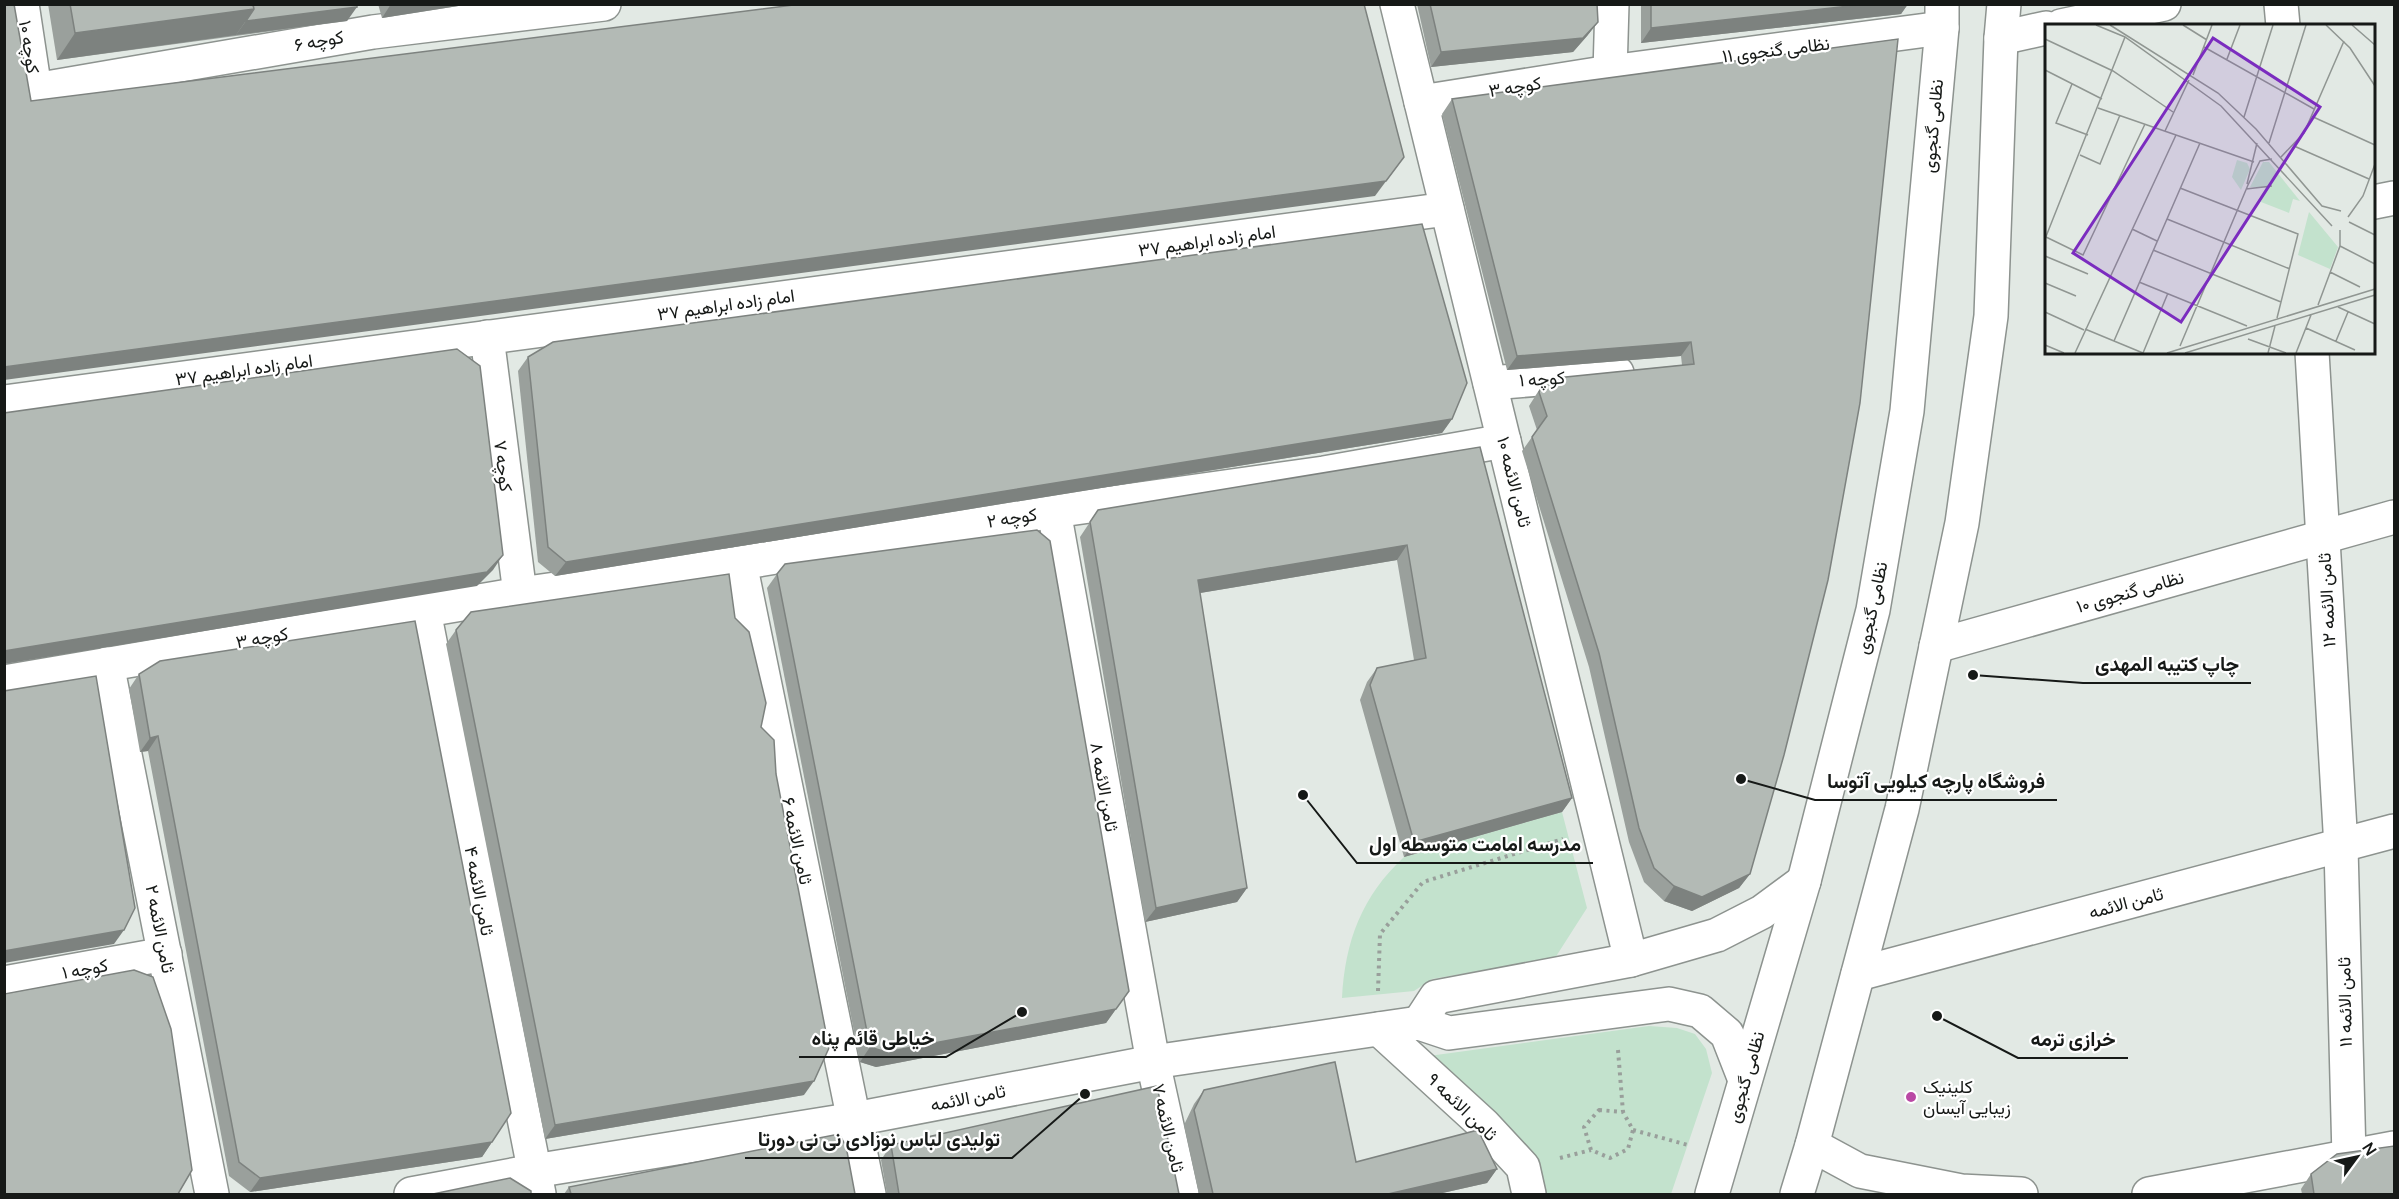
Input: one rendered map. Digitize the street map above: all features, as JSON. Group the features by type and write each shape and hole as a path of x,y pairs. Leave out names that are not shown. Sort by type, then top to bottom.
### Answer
{"street":[{"name":"کوچه ۱۰","path":"22,4 35,90"},
{"name":"کوچه ۶","path":"35,90 369,18 603,4"},
{"name":"ثامن الائمه ۱۰","path":"1397,4 1631,960"},
{"path":"1610,72 1612,4"},
{"path":"1797,1194 1902,809 1962,523 1991,316 2004,4"},
{"path":"2070,24 2164,4"},
{"path":"2281,4 2283,24"},
{"name":"نظامی گنجوی ۱۱","path":"1610,72 1942,16"},
{"name":"نظامی گنجوی","path":"1712,1194 1804,881 1874,610 1907,411 1942,16"},
{"path":"2001,38 2045,28"},
{"name":"کوچه ۳","path":"1421,102 1610,72"},
{"path":"2375,202 2394,198"},
{"name":"امام زاده ابراهیم ۳۷","path":"4,402 1447,208"},
{"name":"کوچه ۷","path":"487,337 520,594"},
{"name":"ثامن الائمه ۱۲","path":"2312,354 2341,847"},
{"name":"کوچه ۱","path":"1490,383 1643,371"},
{"name":"کوچه ۲","path":"520,594 740,563 1054,511 1324,473 1504,441"},
{"name":"ثامن الائمه ۸","path":"1054,511 1153,1062"},
{"name":"نظامی گنجوی ۱۰","path":"1936,646 2394,517"},
{"name":"ثامن الائمه ۶","path":"740,563 869,1194"},
{"name":"کوچه ۳","path":"4,682 520,594"},
{"name":"ثامن الائمه ۴","path":"424,611 536,1183"},
{"name":"ثامن الائمه ۲","path":"107,664 212,1194"},
{"name":"ثامن الائمه","path":"1858,974 2394,831"},
{"name":"ثامن الائمه ۱۱","path":"2341,847 2349,1157"},
{"path":"1745,1080 1727,1034 1700,1011 1669,1004 1449,1033 1419,1023 1436,997 1631,960 1717,935 1762,912 1804,881"},
{"name":"کوچه ۱","path":"4,983 165,954"},
{"name":"ثامن الائمه","path":"411,1194 536,1183 1153,1062 1419,1023"},
{"name":"ثامن الائمه ۹","path":"1379,1029 1484,1125 1523,1167 1529,1194"},
{"name":"ثامن الائمه ۷","path":"1153,1062 1182,1194"},
{"path":"1812,1145 1860,1171 1961,1192 2021,1194"},
{"path":"2149,1194 2283,1183 2349,1157 2394,1148"}],"path":[{"path":"1379,1029 1380,934 1423,882 1599,828"},
{"path":"1615,1011 1623,1112 1633,1130 1628,1149 1610,1158 1591,1150 1584,1127 1599,1110 1623,1112"},
{"path":"1633,1130 1724,1154"}],"green space":[{"path":"1562,812 1587,908 1555,958 1432,979 1414,991 1342,998 1347,957 1358,921 1377,887 1404,857"},
{"path":"1649,1026 1677,1028 1695,1034 1706,1049 1712,1073 1671,1194 1522,1194 1518,1173 1414,1058"}],"building":[{"path":"4,4 14,4 31,101 801,4 1364,4 1404,157 1386,181 4,367"},
{"path":"70,4 253,4 254,9 75,33"},
{"path":"253,4 357,4 357,7 246,21 254,9"},
{"path":"1430,4 1597,4 1598,22 1583,38 1441,52"},
{"path":"1651,4 1867,4 1651,28"},
{"path":"1898,39 1860,403 1828,580 1784,755 1750,874 1702,897 1674,886 1654,868 1639,828 1599,653 1532,437 1547,416 1539,392 1546,379 1694,364 1691,342 1517,356 1452,99"},
{"path":"1422,224 1467,383 1452,419 566,562 548,547 528,357 553,342"},
{"path":"457,349 480,366 503,555 487,572 4,651 4,413"},
{"path":"1480,447 1572,798 1414,842 1370,685 1377,668 1426,658 1407,545 1198,580 1247,888 1156,908 1090,522 1098,510"},
{"path":"1037,530 1050,541 1129,991 1116,1009 886,1052 870,1047 777,574 785,564"},
{"path":"729,574 735,618 749,632 766,703 761,727 774,740 776,774 829,1048 814,1081 555,1125 456,630 471,612"},
{"path":"415,621 511,1113 492,1142 260,1178 239,1162 158,736 150,738 139,674 160,661"},
{"path":"96,676 135,908 124,930 4,951 4,691"},
{"path":"134,970 153,977 171,1029 192,1170 178,1194 4,1194 4,994"},
{"path":"1335,1062 1356,1162 1478,1130 1497,1169 1388,1194 1213,1194 1194,1110 1204,1090"},
{"path":"1157,1086 1179,1194 899,1194 891,1145"},
{"path":"839,1134 846,1146 855,1194 571,1194 569,1187"},
{"path":"2394,1146 2394,1194 2314,1194 2311,1174 2337,1154"},
{"path":"510,1178 531,1191 531,1194 433,1194"}],"place":[{"name":"چاپ‌ کتیبه المهدی","path":"1973,675"},
{"name":"فروشگاه پارچه کیلویی آتوسا","path":"1741,779"},
{"name":"مدرسه امامت متوسطه اول","path":"1303,795"},
{"name":"خیاطی قائم پناه","path":"1022,1012"},
{"name":"خرازی ترمه","path":"1937,1016"},
{"name":"تولیدی لباس نوزادی نی نی دورتا","path":"1085,1094"},
{"name":"کلینیک زیبایی آیسان","path":"1911,1097"}]}
